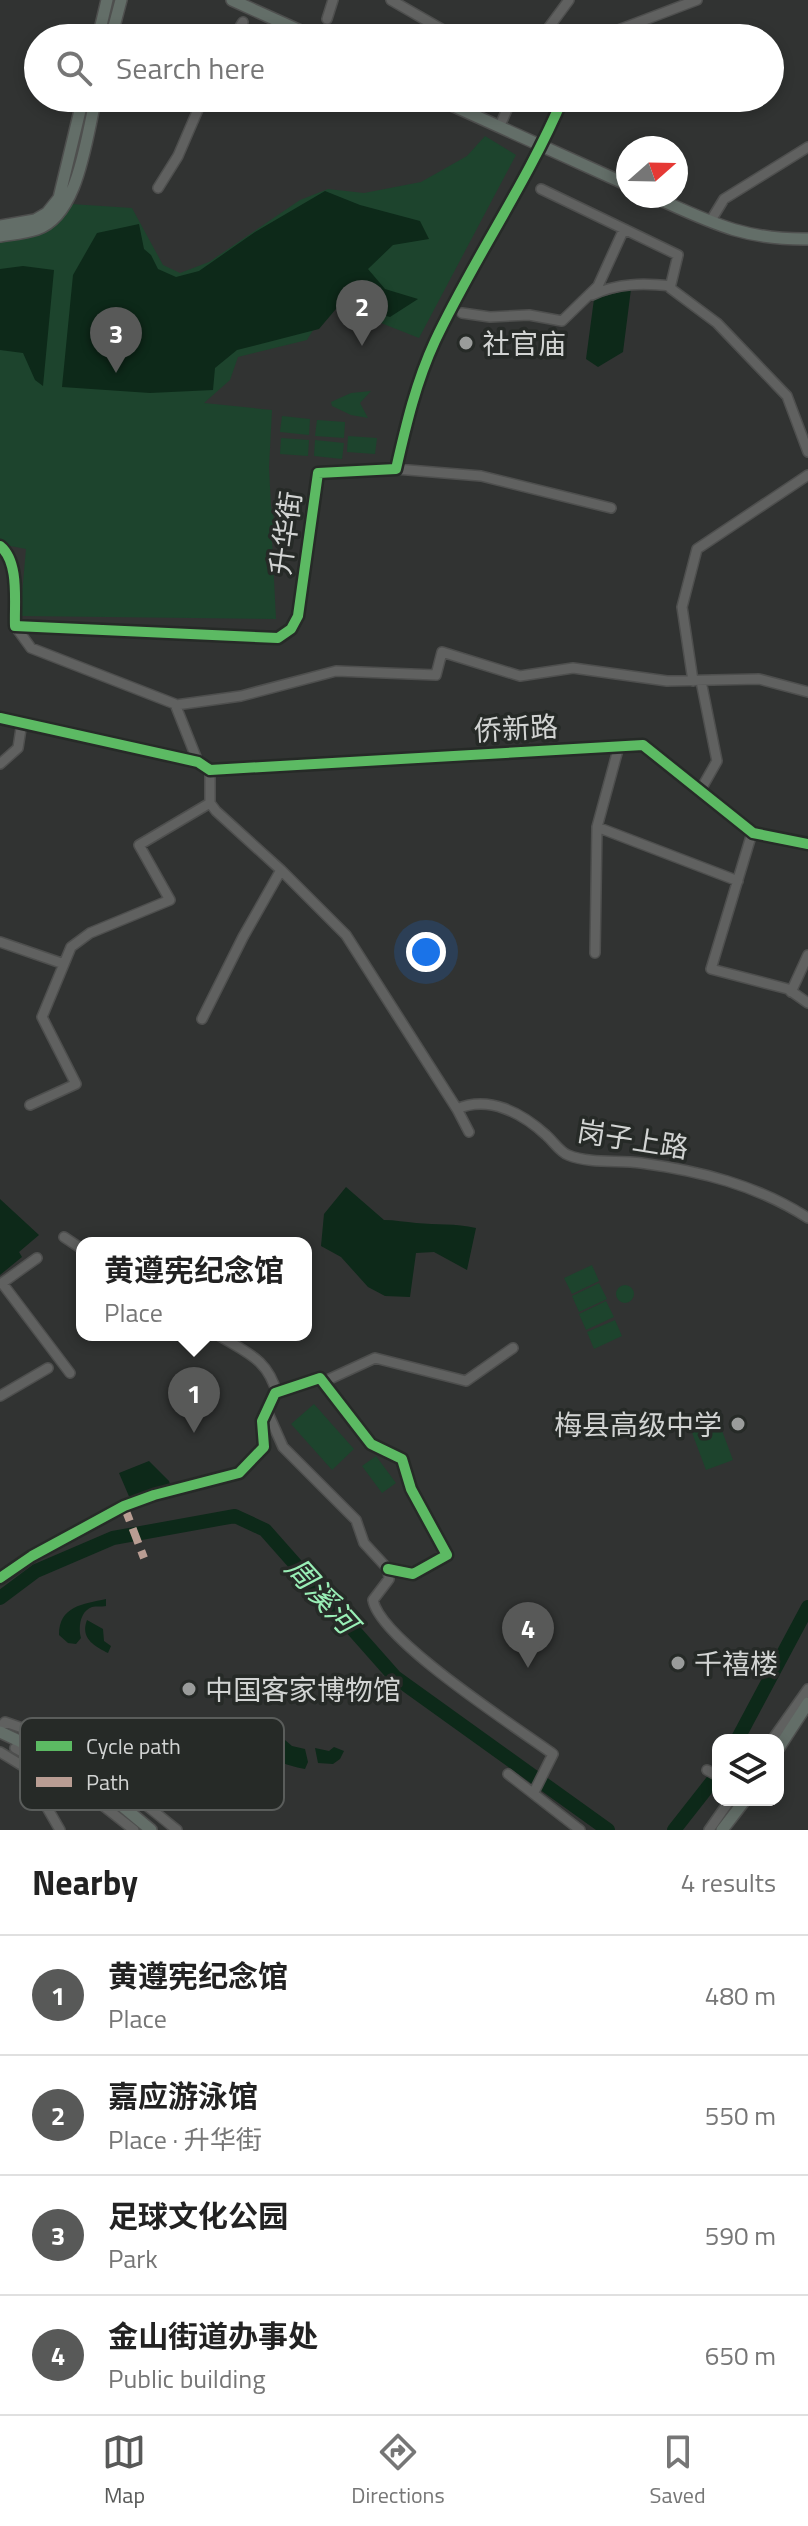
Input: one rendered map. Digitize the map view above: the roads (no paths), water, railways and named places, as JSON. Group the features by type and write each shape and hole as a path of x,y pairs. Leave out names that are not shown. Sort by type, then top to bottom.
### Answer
{"main road":[{"path":"101,24 107,0"},
{"path":"117,24 121,0"},
{"path":"219,0 272,24"},
{"path":"232,0 285,24"},
{"path":"0,226 35,220 47,213 59,198 80,112"},
{"path":"0,236 38,229 54,219 69,202 92,112"},
{"path":"467,112 616,180"},
{"path":"482,112 616,173"},
{"path":"688,206 726,223 778,234 808,236"},
{"path":"679,208 725,229 776,240 808,236"},
{"path":"784,1740 808,1703"},
{"path":"0,1729 20,1739"},
{"path":"722,1830 740,1806"},
{"path":"127,1810 151,1830"}],"street":[{"path":"327,19 333,0"},
{"path":"391,0 433,24"},
{"path":"551,24 569,0"},
{"path":"634,24 697,0"},
{"path":"158,188 178,156 197,112"},
{"path":"502,121 506,112"},
{"path":"557,112 545,140 435,341 411,402 396,469 481,476 611,508"},
{"path":"713,217 724,199 808,147"},
{"path":"541,189 678,255 671,286"},
{"path":"462,313 490,317 529,315 562,321 598,286 624,229"},
{"path":"585,299 611,286 671,286 717,323 787,396 808,452"},
{"name":"升华街","path":"15,626 278,638 291,629 298,616 318,473 396,469"},
{"path":"700,791 717,761 682,607 697,549 808,475"},
{"path":"0,546 12,566 15,626 31,648 176,705 241,696 336,671 436,675 442,652 520,676 573,668 667,681 759,679 808,692"},
{"path":"176,705 198,762"},
{"path":"0,718 198,762 210,770 210,803 346,935 469,1132"},
{"path":"0,764 18,748 22,722"},
{"name":"侨新路","path":"210,770 643,745 752,833 808,844"},
{"path":"595,953 597,827 619,746"},
{"path":"30,1105 76,1084 42,1017 71,947 90,933 170,900 139,845 210,803"},
{"path":"597,827 738,881"},
{"path":"752,833 711,969 791,992 808,1003"},
{"path":"202,1019 281,870"},
{"path":"0,942 64,964"},
{"path":"791,992 808,955"},
{"name":"岗子上路","path":"457,1109 467,1105 491,1105 515,1111 544,1132 565,1154 587,1159 637,1162 715,1176 780,1200 808,1218"},
{"path":"64,1237 76,1245"},
{"path":"37,1258 2,1283 70,1373"},
{"path":"229,1341 254,1355 263,1364 277,1394"},
{"path":"323,1382 375,1358 466,1381 513,1348"},
{"path":"0,1396 48,1368"},
{"path":"0,1578 32,1556 124,1506 239,1473 264,1447 262,1421 275,1393 320,1378 371,1444 402,1459 411,1489 447,1555 413,1574 388,1569 364,1543 356,1520 283,1447 267,1411"},
{"path":"388,1569 389,1579 373,1600 380,1618 416,1654 553,1754 534,1792"},
{"path":"776,1734 808,1689"},
{"path":"0,1729 5,1722 20,1727"},
{"path":"15,1748 20,1751"},
{"path":"0,1752 20,1764"},
{"path":"707,1770 712,1773"},
{"path":"508,1774 580,1830"},
{"path":"709,1830 726,1806"},
{"path":"48,1810 60,1830"},
{"path":"109,1810 134,1830"},
{"path":"152,1810 177,1830"}],"waterway":[{"name":"周溪河","path":"0,1598 36,1571 113,1538 235,1516 265,1530 395,1677 608,1830"},
{"name":"周溪河","path":"740,1734 808,1607"},
{"name":"周溪河","path":"674,1830 712,1782"}],"place":[{"name":"社官庙","path":"466,343"},
{"name":"嘉应游泳馆","path":"362,346"},
{"name":"足球文化公园","path":"116,373"},
{"name":"梅县高级中学","path":"738,1424"},
{"name":"黄遵宪纪念馆","path":"194,1433"},
{"name":"千禧楼","path":"678,1663"},
{"name":"金山街道办事处","path":"528,1668"},
{"name":"中国客家博物馆","path":"189,1689"}]}
